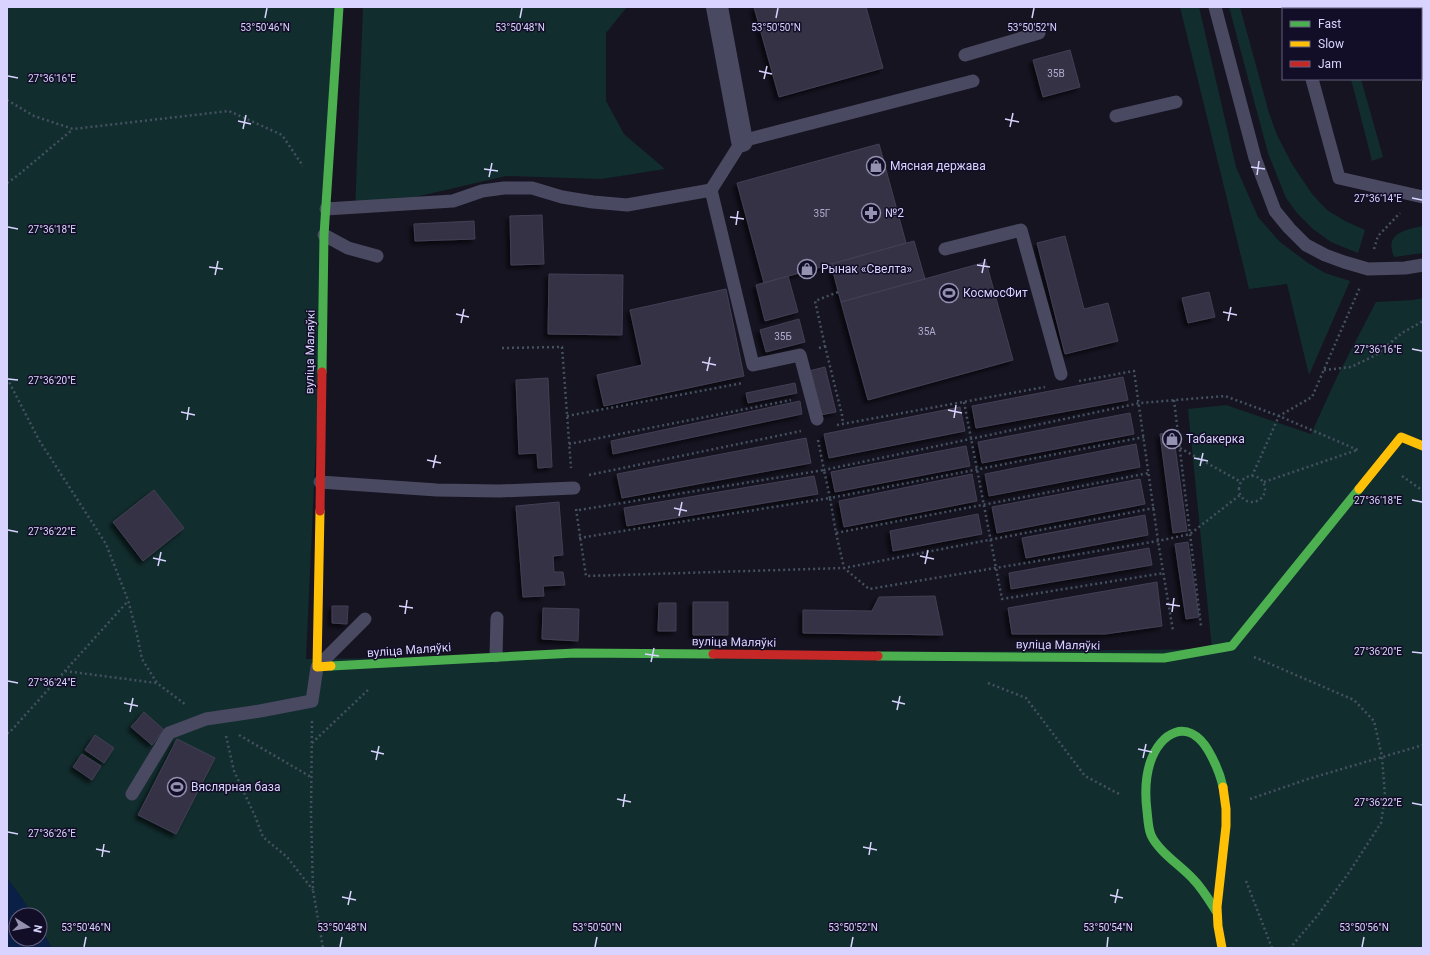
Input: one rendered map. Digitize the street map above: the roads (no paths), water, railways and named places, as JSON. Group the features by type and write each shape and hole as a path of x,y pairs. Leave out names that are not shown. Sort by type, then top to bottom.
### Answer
{"street":[{"name":"вуліца Маляўкі","path":"339,7 324,234 317,667 496,656 583,653 1164,658 1232,646 1401,437 1423,446"},
{"path":"717,7 742,141"},
{"path":"1216,911 1194,880 1177,865 1152,837 1146,809 1146,779 1153,756 1166,738 1173,733 1180,731 1197,735 1214,758 1223,783 1226,807 1223,862 1216,911 1222,948"}],"lane":[{"path":"1215,7 1255,158 1275,211 1306,245 1325,255 1344,262 1368,269 1405,268 1423,265"},
{"path":"965,55 1039,33"},
{"path":"1312,80 1339,178 1420,197"},
{"path":"817,419 800,355 753,365 711,190 742,141 972,81"},
{"path":"1116,116 1176,102"},
{"path":"326,209 453,201 482,191 504,188 532,188 562,197 627,205 711,190"},
{"path":"945,249 1021,230 1061,374"},
{"path":"324,234 348,248 377,256"},
{"path":"320,482 370,484 437,490 499,491 574,488"},
{"path":"496,656 497,618"},
{"path":"132,794 168,733 206,719 260,712 312,701 317,667 365,619"}],"water":[{"path":"7,878 27,907 8,907 8,947 48,947 48,941 52,948 7,948"}],"place":[{"name":"Мясная держава","path":"876,166"},
{"name":"№2","path":"871,213"},
{"name":"Рынак «Свелта»","path":"807,269"},
{"name":"КосмосФит","path":"949,293"},
{"name":"Табакерка","path":"1172,439"},
{"name":"Вяслярная база","path":"177,787"}]}
